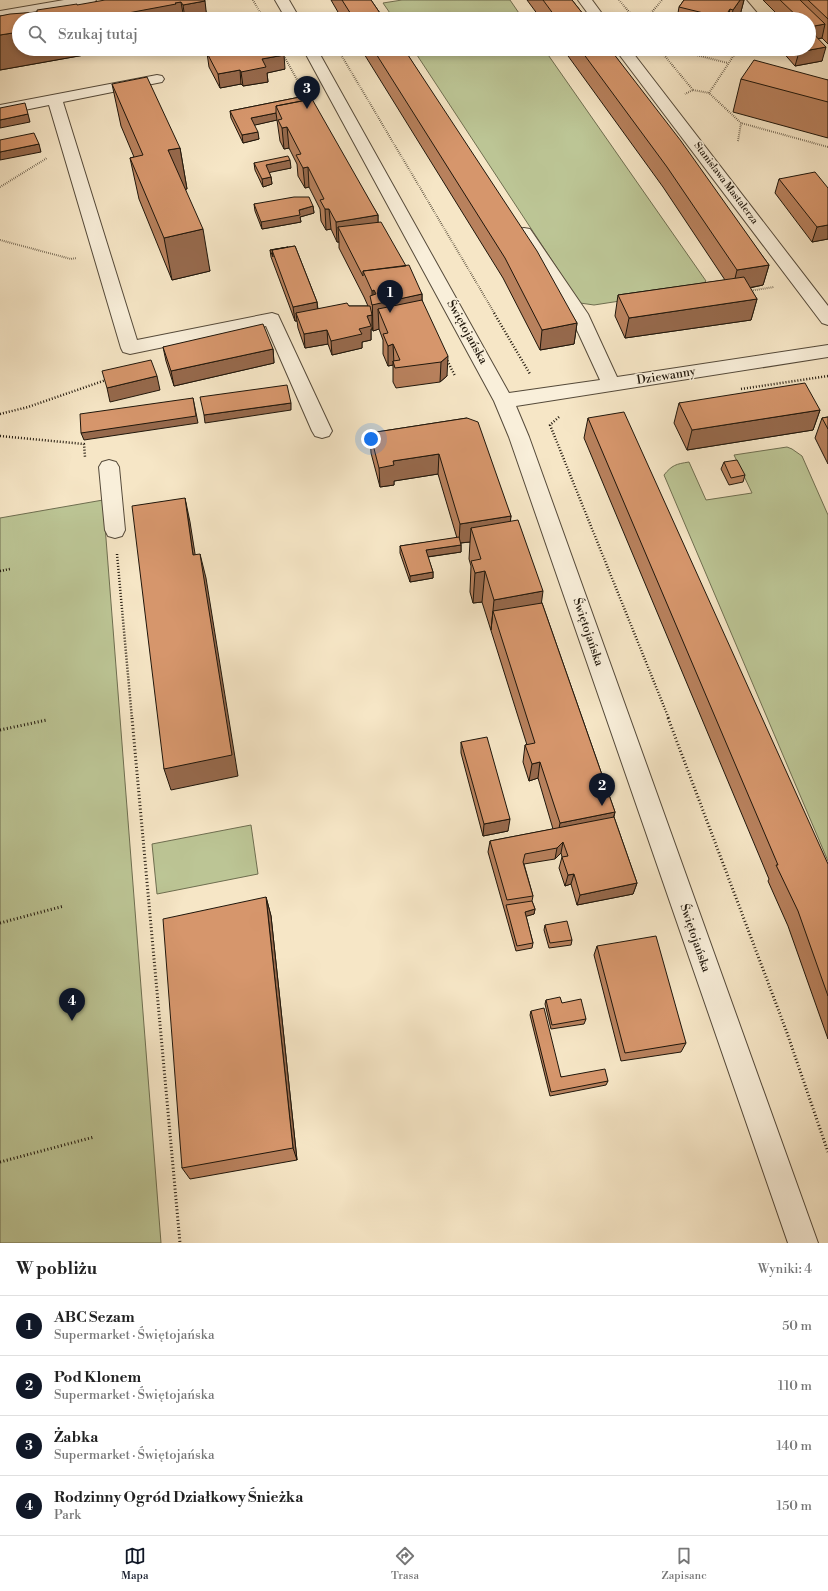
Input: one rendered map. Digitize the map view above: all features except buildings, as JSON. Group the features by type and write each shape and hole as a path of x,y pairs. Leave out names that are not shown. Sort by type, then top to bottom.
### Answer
{"street":[{"path":"18,12 89,0"},
{"path":"282,0 289,12"},
{"path":"585,0 594,12"},
{"path":"738,0 749,12"},
{"path":"0,15 12,13"},
{"name":"Świętojańska","path":"314,56 504,401 522,445 803,1243"},
{"name":"Stanisława Mastalerza","path":"627,56 828,319"},
{"path":"0,110 157,79"},
{"path":"55,100 130,348 272,319 322,431"},
{"path":"516,221 579,314 611,384"},
{"name":"Dziewanny","path":"504,401 828,350"},
{"path":"109,467 115,530"}],"path":[{"path":"200,1 207,0"},
{"path":"253,0 260,12"},
{"path":"619,0 629,12"},
{"path":"652,12 662,0"},
{"path":"700,56 728,63"},
{"path":"709,93 733,56"},
{"path":"693,90 709,93 740,123 828,148"},
{"path":"738,141 740,123"},
{"path":"0,187 60,150 69,147"},
{"path":"0,240 71,259 101,254"},
{"path":"743,292 781,286"},
{"path":"733,391 828,376"},
{"path":"565,416 557,417 550,425 684,757 786,1030 828,1152"},
{"path":"0,436 84,444 86,464"},
{"path":"115,530 180,1243"},
{"path":"0,571 10,569"},
{"path":"0,730 47,720"},
{"path":"0,922 64,906"},
{"path":"0,1162 94,1137"}],"green space":[{"path":"402,0 510,0 518,12 389,12 383,3"},
{"path":"418,56 549,56 706,281 698,288 685,291 594,305 580,303"},
{"path":"787,447 802,456 828,515 828,861 664,475 669,469 681,463 689,462 706,500 752,493 734,455"},
{"path":"103,500 161,1243 0,1243 0,518"},
{"path":"251,825 258,874 157,894 152,844"}],"place":[{"name":"Żabka","path":"307,109"},
{"name":"ABC Sezam","path":"390,313"},
{"name":"Pod Klonem","path":"602,806"},
{"name":"Rodzinny Ogród Działkowy Śnieżka","path":"72,1021"}]}
